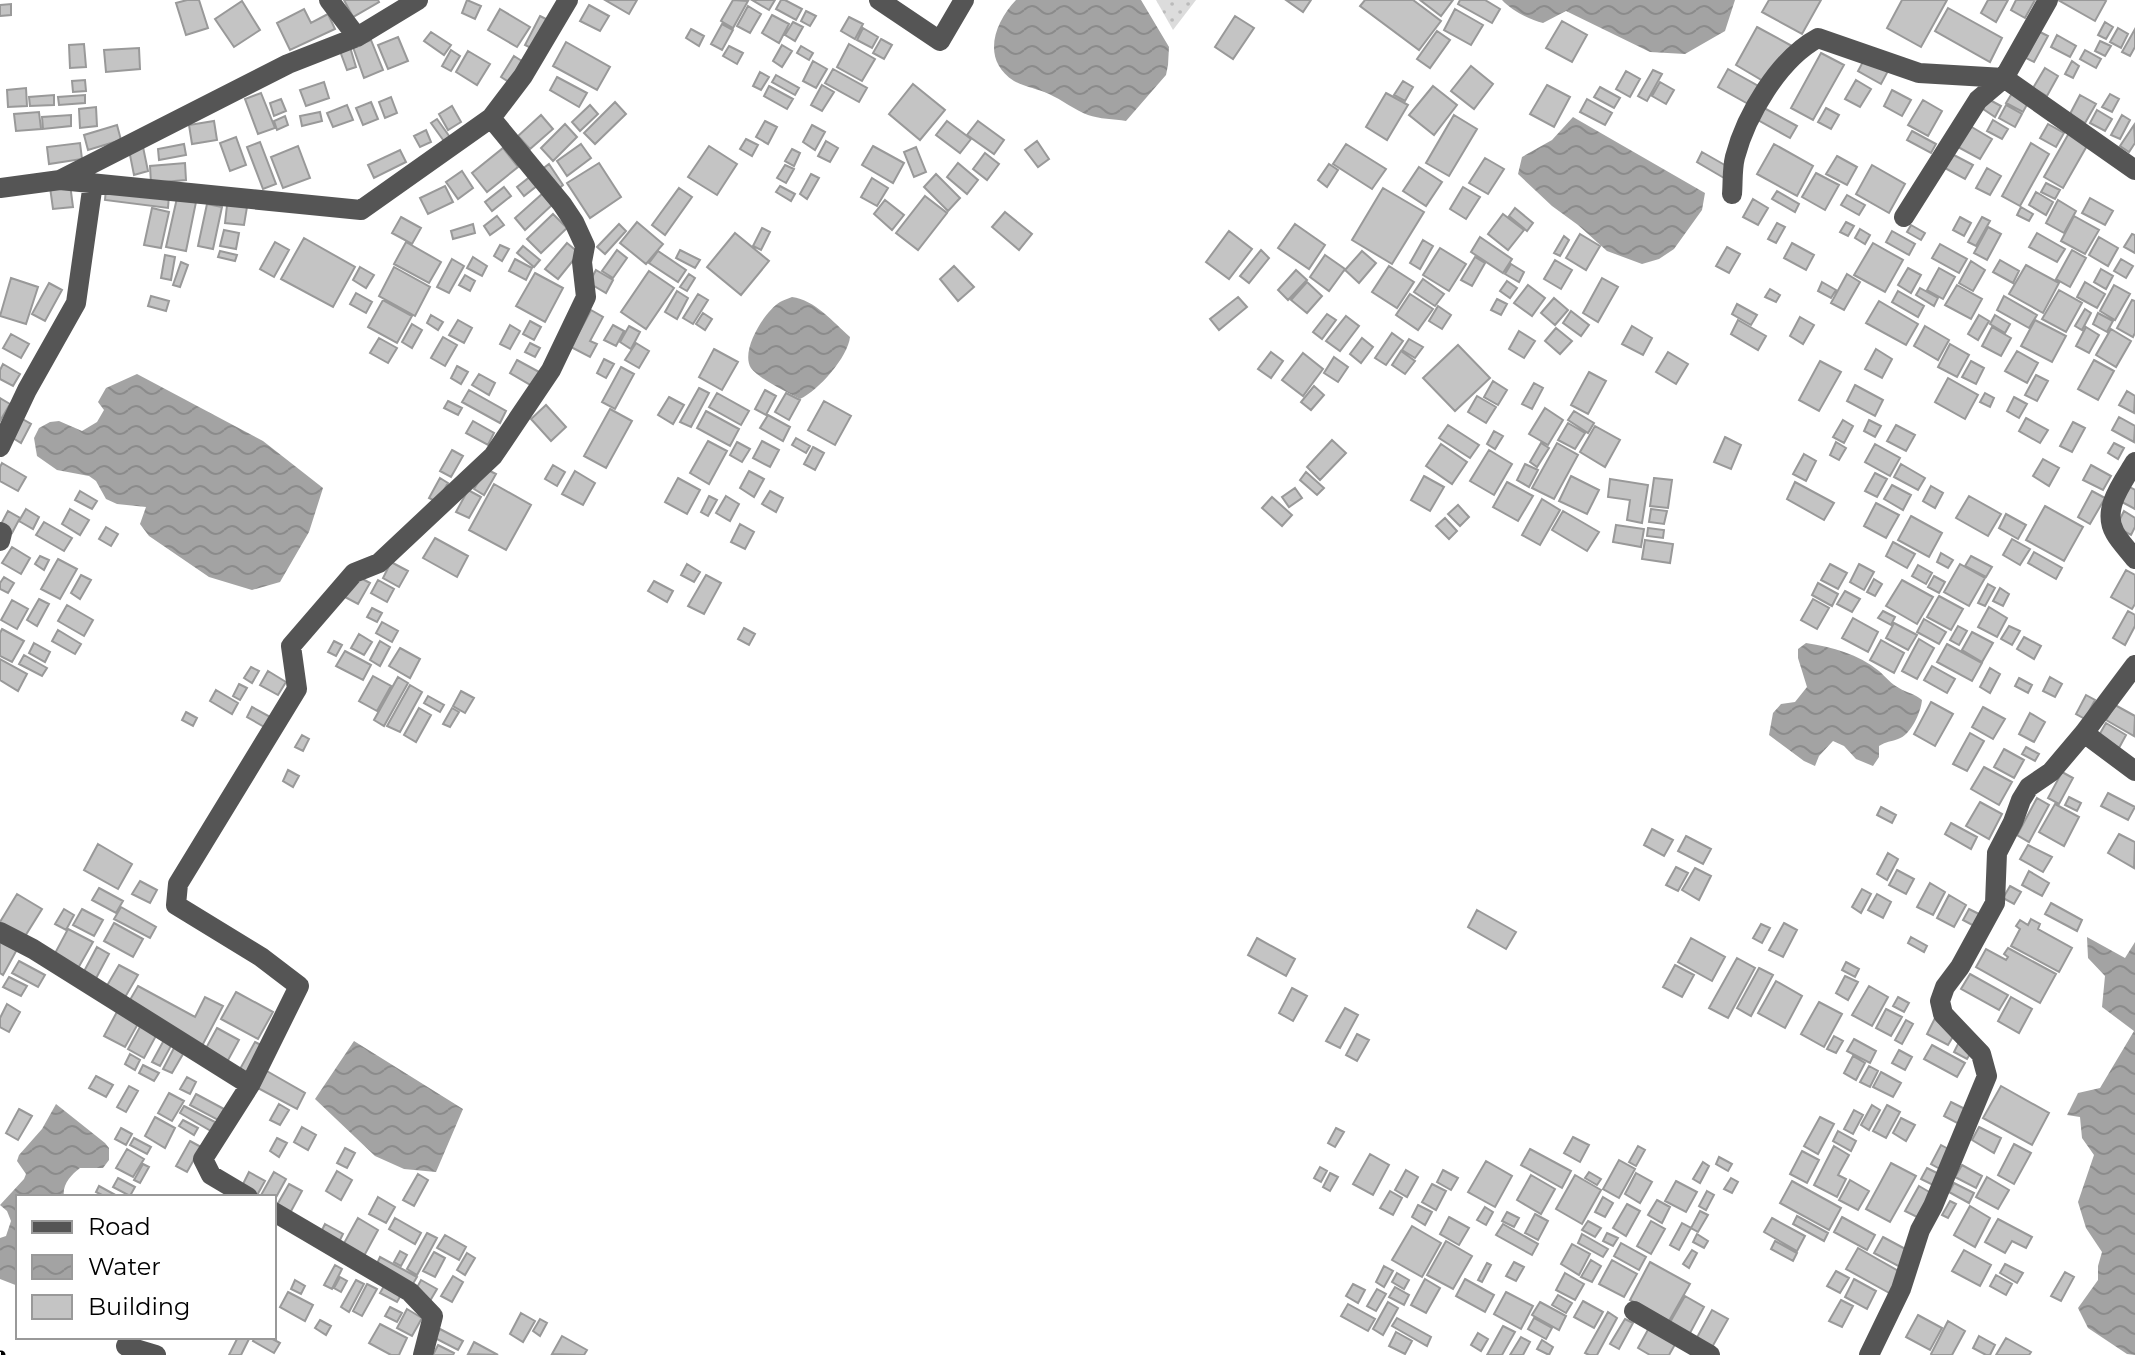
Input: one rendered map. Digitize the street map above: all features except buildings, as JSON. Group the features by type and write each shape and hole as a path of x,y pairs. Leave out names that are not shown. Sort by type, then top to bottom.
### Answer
{"street":[{"path":"329,0 357,37"},
{"path":"60,180 288,64 357,37 418,0"},
{"path":"0,188 60,180 361,210 491,118 523,76 568,0"},
{"path":"879,0 940,41 964,0"},
{"path":"1904,217 1978,100 2004,78 2048,0"},
{"path":"1732,194 1734,160 1743,132 1760,99 1790,60 1818,38 1919,73 2004,78 2135,170"},
{"path":"245,1195 211,1175 203,1159 250,1085 299,986 261,957 176,905 178,884 297,689 291,646 354,573 379,563 493,456 551,370 586,297 582,262 585,246 574,222 491,118"},
{"path":"0,447 27,390 76,303 93,183"},
{"path":"2135,462 2117,492 2110,514 2114,532 2135,559"},
{"path":"0,532 0,541"},
{"path":"1869,1355 1901,1289 1920,1230 1987,1076 1981,1054 1943,1014 1940,1001 1945,987 1960,967 1995,903 1997,853 2021,800 2029,787 2051,772 2084,733 2135,665"},
{"path":"2084,733 2135,771"},
{"path":"0,932 33,949 250,1085"},
{"path":"276,1213 410,1292 433,1316 423,1355"},
{"path":"1634,1311 1710,1355"},
{"path":"126,1346 156,1355"}],"shaded area":[{"path":"1156,0 1196,0 1173,30"}],"water":[{"path":"1016,0 1141,0 1169,47 1166,75 1126,121 1088,115 1049,94 1014,81 997,63 994,41 1002,19"},
{"path":"1502,0 1735,0 1725,31 1685,54 1650,52 1566,11 1543,23 1521,14"},
{"path":"1573,117 1705,193 1702,210 1674,249 1659,259 1642,264 1607,251 1518,174 1522,157 1552,140"},
{"path":"792,297 816,307 850,337 844,354 831,372 800,399 760,376 748,361 751,342 761,323 781,301"},
{"path":"137,374 263,441 323,488 309,532 280,582 252,590 209,577 149,536 140,524 146,507 117,504 106,499 96,481 89,476 57,470 37,456 34,438 39,428 59,421 82,431 97,422 104,410 98,402 106,388"},
{"path":"1806,643 1835,649 1863,660 1896,686 1922,700 1911,728 1903,737 1879,746 1879,757 1873,766 1856,759 1844,746 1833,741 1819,756 1815,766 1769,735 1773,713 1781,704 1795,702 1807,687 1798,658 1798,649"},
{"path":"2087,937 2125,958 2135,942 2135,1355 2127,1354 2088,1328 2078,1308 2098,1280 2102,1252 2086,1228 2078,1202 2094,1155 2082,1138 2080,1117 2067,1115 2078,1093 2100,1088 2134,1031 2102,1007 2105,976 2088,958"},
{"path":"354,1041 463,1109 436,1172 404,1169 375,1156 315,1099"},
{"path":"56,1104 105,1143 109,1148 109,1160 103,1168 80,1168 70,1177 64,1195 16,1195 16,1285 0,1279 0,1238 6,1236 11,1221 0,1205 24,1179 26,1174 17,1161 19,1155 42,1129"}]}
